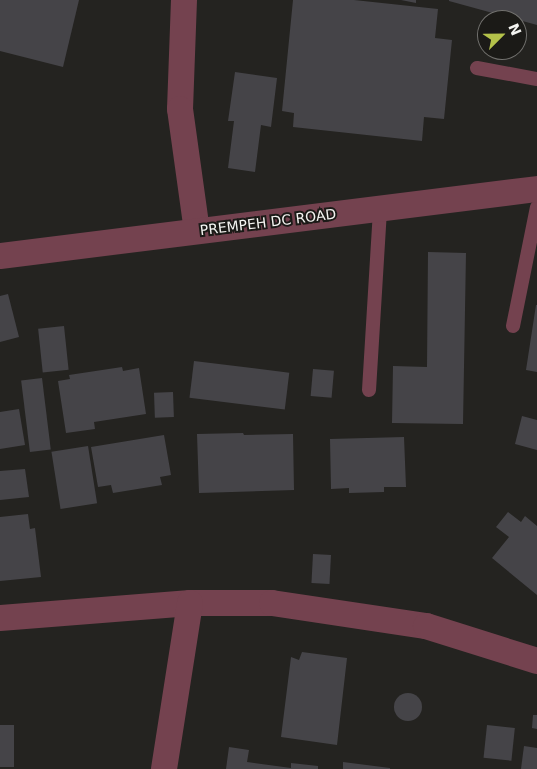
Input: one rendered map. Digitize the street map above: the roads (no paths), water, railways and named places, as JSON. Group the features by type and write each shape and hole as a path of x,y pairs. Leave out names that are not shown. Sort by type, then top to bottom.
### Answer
{"street":[{"path":"184,0 180,109 197,231"},
{"name":"PREMPEH DC ROAD","path":"0,256 537,189"},
{"path":"164,769 190,603"},
{"path":"0,618 190,603 272,604 353,614 426,626 537,660"}],"lane":[{"path":"477,68 537,79"},
{"path":"513,326 537,207"},
{"path":"369,390 380,208"}]}
